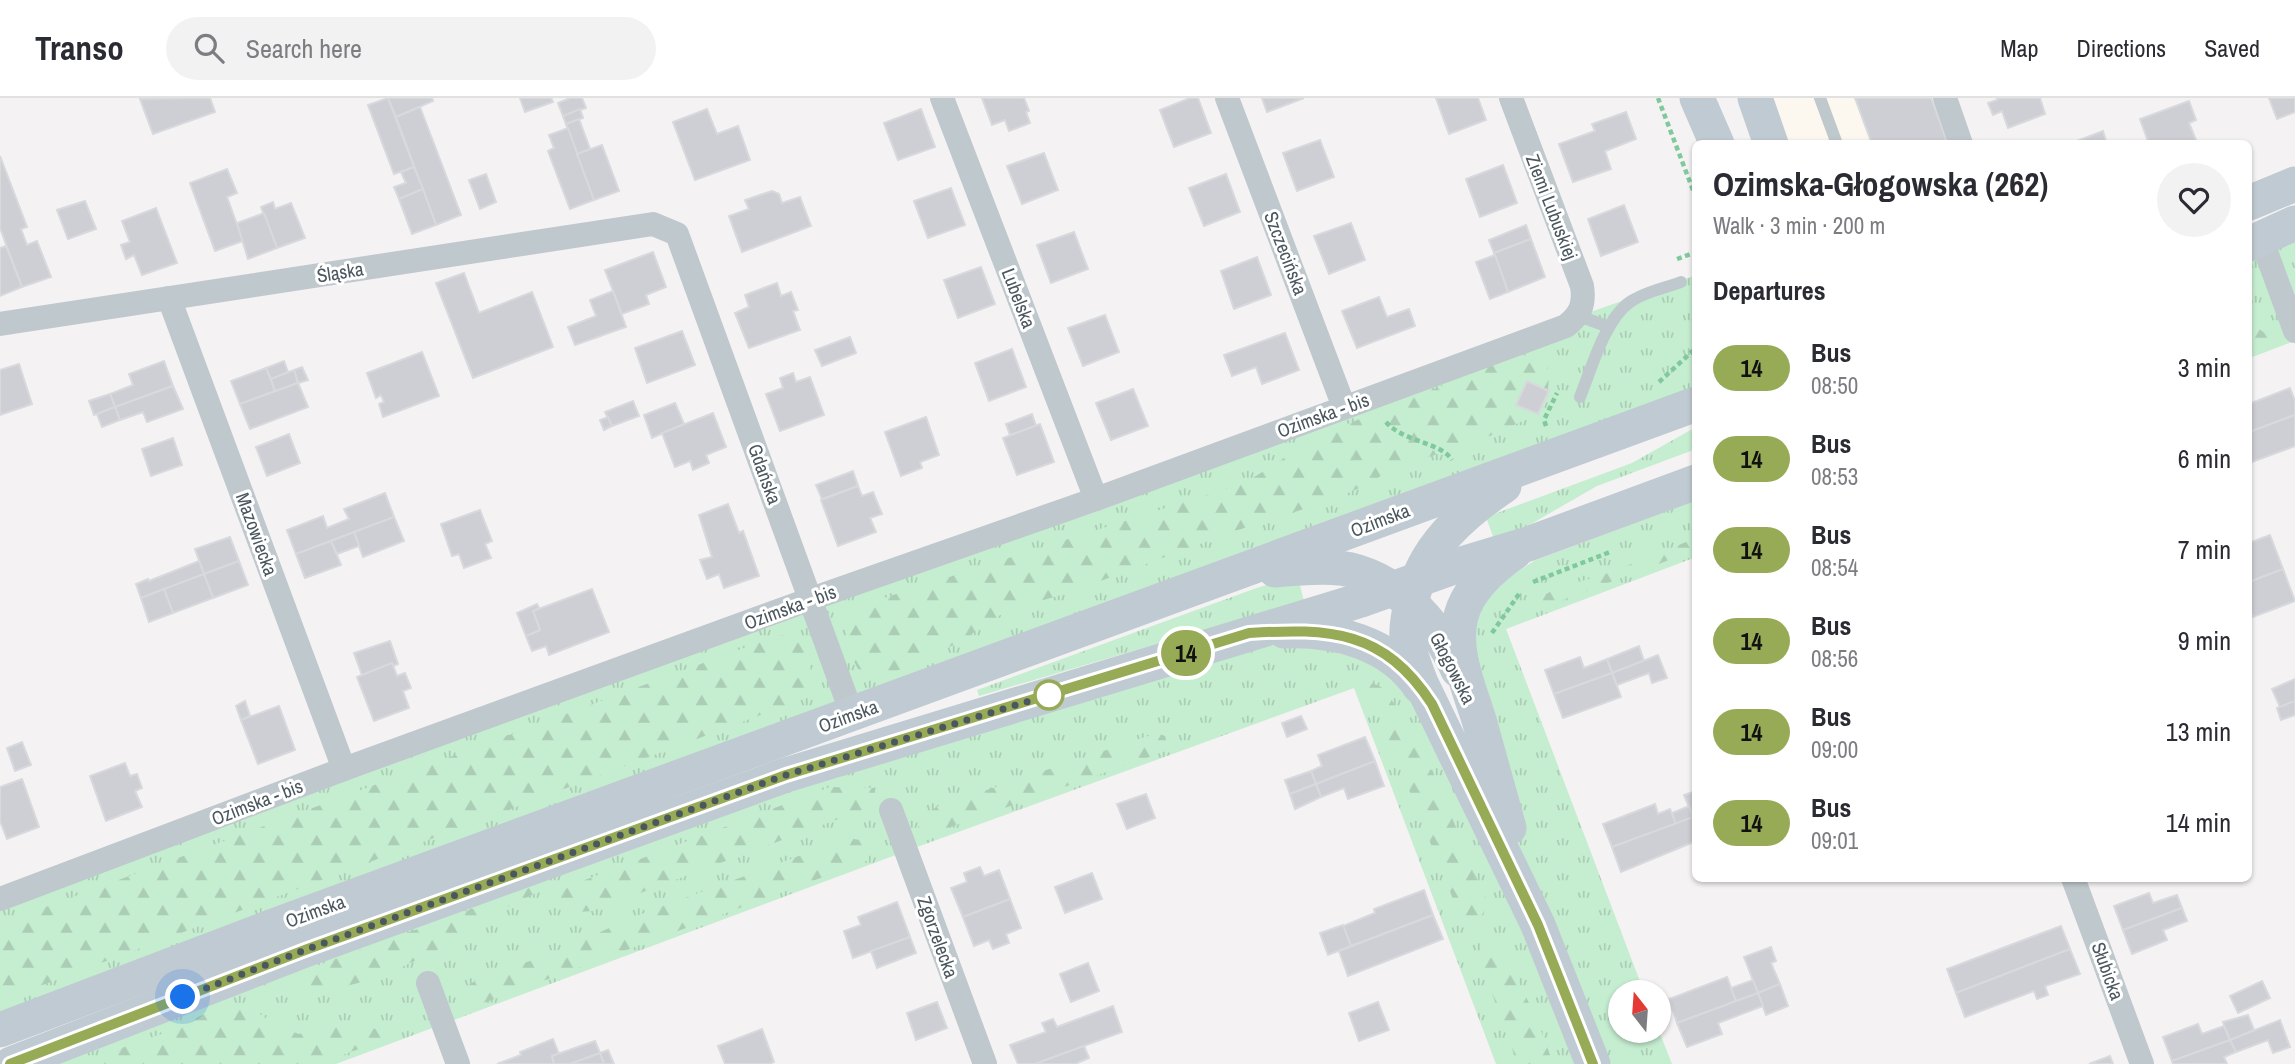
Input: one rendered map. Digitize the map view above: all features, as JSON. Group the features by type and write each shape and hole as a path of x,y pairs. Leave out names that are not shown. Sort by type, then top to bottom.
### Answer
{"main road":[{"path":"1697,98 1715,140"},
{"path":"1755,98 1770,140"},
{"path":"2252,202 2295,184"},
{"path":"2255,241 2295,223"},
{"name":"Ozimska","path":"0,1030 292,919 1687,405"},
{"path":"1214,581 1278,570 1342,568 1407,591 1437,544 1471,509 1518,478 1602,438"},
{"name":"Ozimska","path":"11,1064 305,950 786,775 1249,633 1407,591 1465,563 1528,544 1692,483"},
{"name":"Głogowska","path":"1528,544 1494,568 1479,584 1462,612 1459,644 1464,673 1538,925"},
{"name":"Głogowska","path":"1407,591 1407,634 1414,664 1538,925 1592,1064"},
{"name":"Głogowska","path":"1407,591 1440,637 1479,719"},
{"name":"Głogowska","path":"1249,633 1310,631 1341,635 1371,646 1406,670 1432,704"}],"street":[{"name":"Lubelska","path":"943,98 1096,499"},
{"name":"Szczecińska","path":"1227,98 1344,407"},
{"name":"Ziemi Lubuskiej","path":"1511,98 1582,286 1584,299 1579,316"},
{"path":"1945,98 1960,140"},
{"name":"Śląska","path":"0,324 653,223 677,234"},
{"name":"Gdańska","path":"677,234 852,714"},
{"path":"2255,241 2295,331"},
{"name":"Mazowiecka","path":"169,298 344,769"},
{"name":"Ozimska - bis","path":"0,899 344,769 1554,331 1579,316"},
{"name":"Zgorzelecka","path":"891,810 985,1064"},
{"name":"Słubicka","path":"2074,882 2142,1064"},
{"path":"428,984 458,1064"}],"lane":[{"path":"1820,98 1836,140"},
{"path":"1580,397 1609,327 1619,312 1631,301 1681,282"},
{"path":"1579,316 1609,327"}],"path":[{"path":"1658,98 1692,187"},
{"path":"1371,397 1392,428 1420,443 1444,450 1454,467"},
{"path":"1487,635 1499,626 1516,597 1532,582 1618,549"}],"shaded area":[{"path":"1755,98 1945,98 1960,140 1770,140"}],"green space":[{"path":"2295,223 2295,341 2252,357 2252,243"},
{"path":"1692,276 1692,398 0,1030 0,899"},
{"path":"2259,329 2272,338 2268,351 2252,357 2252,330"},
{"path":"1544,358 1549,381 1538,414 1490,436 1391,470 1362,487 1329,501 1238,530 1068,593 1019,607 996,617 935,655 889,674 858,669 851,654 846,638 847,622 857,609 865,604 1228,488 1256,476 1318,436 1508,359"},
{"path":"1692,429 1692,450 1597,486 1531,524 1494,539 1486,517 1632,463"},
{"path":"1692,502 1692,559 1506,629 1639,980 1608,980 1608,1043 1664,1043 1672,1064 1496,1064 1354,688 917,847 336,1064 11,1064 305,950 1249,633 1404,668 1537,921 1476,666 1474,632 1478,616 1489,596 1516,572 1536,560"},
{"path":"1692,540 1692,551 1533,611 1531,604 1548,593 1608,573"},
{"path":"1298,578 1304,601 979,696 977,690 1251,590"},
{"path":"796,634 808,660 814,688 803,699 0,1001 0,924 776,636"},
{"path":"1369,682 1384,688 1415,737 1435,778 1489,905 1478,920 1459,914 1366,684"},
{"path":"1157,733 1165,736 1169,750 925,836 918,831 919,821 936,807"},
{"path":"830,787 874,788 876,797 868,808 592,911 564,913 560,893 569,886"},
{"path":"848,838 860,840 869,847 869,860 481,1004 465,1007 459,1002 466,987 479,978 545,956 644,913"},
{"path":"537,885 539,889 534,894 472,924 436,951 378,978 310,995 286,979 300,972"},
{"path":"1490,939 1497,940 1513,970 1535,1016 1553,1064 1516,1064 1508,1031 1480,966 1480,947"},
{"path":"236,1005 256,1011 276,1026 299,1034 333,1026 360,1025 380,1030 386,1039 318,1064 77,1064 161,1034 207,1013"}],"building":[{"path":"210,98 215,112 153,134 140,99"},
{"path":"388,98 414,167 394,174 368,105"},
{"path":"388,98 432,98 433,101 396,117"},
{"path":"520,98 551,98 553,102 525,112"},
{"path":"570,98 582,98 586,108 563,116 558,103"},
{"path":"982,98 1024,98 1030,123 1009,131 1005,120 992,125"},
{"path":"1190,98 1198,98 1211,133 1174,147 1160,110"},
{"path":"1262,98 1304,98 1267,112"},
{"path":"1436,98 1478,98 1486,120 1449,134"},
{"path":"1855,98 1931,98 1946,139 1945,140 1871,140"},
{"path":"1997,98 2040,98 2045,114 2008,128 2002,111 1993,115 1988,103"},
{"path":"2269,98 2295,98 2295,112 2277,119"},
{"path":"2189,101 2196,120 2189,123 2196,140 2148,140 2140,119"},
{"path":"420,107 461,215 436,225 396,117"},
{"path":"580,109 583,118 566,124 563,116"},
{"path":"707,109 717,134 738,126 750,160 695,180 673,122"},
{"path":"921,109 935,147 898,160 884,123"},
{"path":"1626,112 1636,139 1605,151 1611,169 1573,182 1559,144 1595,131 1592,124"},
{"path":"579,119 590,149 577,154 566,124"},
{"path":"568,128 594,200 570,209 548,151 554,148 549,135"},
{"path":"2103,131 2106,140 2080,140"},
{"path":"1320,140 1334,177 1297,191 1283,153"},
{"path":"602,145 619,191 594,200 577,154"},
{"path":"1044,153 1058,190 1022,204 1007,166"},
{"path":"0,156 27,227 21,229 27,245 37,241 51,277 22,287 0,228"},
{"path":"1503,165 1517,203 1480,217 1466,179"},
{"path":"414,167 423,189 399,199 394,187 406,183 401,172"},
{"path":"227,169 237,193 227,197 243,241 215,251 190,183"},
{"path":"486,174 496,202 480,209 469,180"},
{"path":"1226,174 1240,212 1204,226 1189,188"},
{"path":"951,188 965,225 928,238 914,201"},
{"path":"423,189 436,225 412,234 399,199"},
{"path":"772,191 779,194 782,203 800,197 811,226 742,252 729,216 749,209 745,200"},
{"path":"85,201 96,229 68,239 57,210"},
{"path":"273,202 275,209 291,203 305,238 277,248 261,207"},
{"path":"1624,205 1638,242 1601,256 1588,219"},
{"path":"156,208 177,263 142,275 134,255 126,259 121,245 130,242 122,221"},
{"path":"264,213 277,248 248,259 237,223"},
{"path":"1351,223 1365,260 1329,274 1314,236"},
{"path":"1526,225 1531,239 1494,253 1489,240"},
{"path":"1074,232 1088,269 1051,283 1037,245"},
{"path":"1531,239 1545,277 1508,292 1494,253"},
{"path":"6,246 22,287 0,296 0,248"},
{"path":"653,252 666,287 646,295 649,304 622,314 605,270"},
{"path":"1495,255 1508,292 1490,299 1476,262"},
{"path":"1257,257 1271,295 1234,309 1221,271"},
{"path":"981,267 995,304 958,318 944,280"},
{"path":"464,273 479,313 532,292 553,347 473,378 436,283"},
{"path":"777,283 781,296 791,292 798,310 793,311 800,330 749,348 735,313 749,307 745,295"},
{"path":"613,291 626,327 575,345 568,327 596,316 590,300"},
{"path":"1379,297 1387,317 1409,309 1415,326 1357,348 1342,311"},
{"path":"1105,315 1119,352 1083,366 1068,328"},
{"path":"682,331 695,365 647,383 635,348"},
{"path":"1285,333 1299,370 1262,384 1256,367 1232,376 1224,355"},
{"path":"850,337 856,353 822,366 815,350"},
{"path":"1012,349 1026,387 989,401 975,363"},
{"path":"422,352 439,396 383,417 379,404 384,402 381,395 376,398 367,373"},
{"path":"164,361 173,386 115,407 110,394 133,385 129,374"},
{"path":"284,361 288,372 271,379 266,368"},
{"path":"19,364 32,404 0,415 0,370"},
{"path":"302,367 308,380 298,383 294,370"},
{"path":"266,368 275,391 240,404 231,381"},
{"path":"294,370 298,383 275,391 271,379"},
{"path":"793,373 796,382 810,377 824,415 780,431 766,394 783,388 780,378"},
{"path":"1527,381 1549,391 1538,414 1516,405"},
{"path":"298,383 308,407 250,429 240,404"},
{"path":"173,386 183,409 147,422 143,412 120,420 115,407"},
{"path":"2290,388 2295,401 2295,415 2252,431 2252,403"},
{"path":"1133,389 1148,426 1111,440 1096,403"},
{"path":"110,394 115,407 94,415 89,401"},
{"path":"633,401 639,416 612,426 605,412"},
{"path":"675,403 684,424 652,438 644,415"},
{"path":"115,407 120,420 102,427 97,414"},
{"path":"713,413 726,447 706,455 709,463 693,470 690,461 675,467 662,433"},
{"path":"1032,414 1036,426 1010,435 1006,424"},
{"path":"2295,415 2295,446 2252,462 2252,431"},
{"path":"608,417 612,426 604,430 600,420"},
{"path":"926,417 939,455 920,462 922,468 901,476 885,432"},
{"path":"1040,424 1054,462 1017,475 1003,438"},
{"path":"289,434 300,463 267,476 256,447"},
{"path":"173,438 182,465 151,476 142,449"},
{"path":"853,471 858,486 822,499 816,485"},
{"path":"858,486 862,496 873,492 882,514 870,518 876,532 838,546 821,500"},
{"path":"385,493 394,517 296,554 287,530 323,516 327,528 349,519 344,509"},
{"path":"728,504 739,533 743,531 759,576 724,588 719,574 707,579 700,560 712,557 699,515"},
{"path":"480,510 492,541 485,544 491,558 464,568 459,554 452,556 441,524"},
{"path":"394,517 404,541 363,557 354,532"},
{"path":"354,532 359,546 337,554 331,541"},
{"path":"2270,535 2283,569 2252,581 2252,542"},
{"path":"230,537 239,561 204,574 195,549"},
{"path":"331,541 341,565 305,578 296,554"},
{"path":"199,561 204,574 141,598 136,584"},
{"path":"239,561 248,585 213,598 204,574"},
{"path":"2283,569 2295,601 2253,617 2252,581"},
{"path":"204,574 213,598 173,613 164,589"},
{"path":"164,589 173,613 149,622 141,598"},
{"path":"592,589 609,632 549,655 546,646 532,651 526,636 540,630 533,611"},
{"path":"537,604 539,608 533,611 540,630 526,636 517,613"},
{"path":"390,641 398,664 393,666 392,663 362,675 354,653"},
{"path":"1639,646 1644,661 1612,673 1607,659"},
{"path":"1658,655 1667,678 1652,683 1649,673 1617,685 1612,673"},
{"path":"1580,657 1584,668 1607,659 1612,673 1554,694 1545,670"},
{"path":"392,663 397,676 405,673 411,688 403,691 409,708 374,721 357,677"},
{"path":"1612,673 1621,697 1563,718 1554,694"},
{"path":"2295,679 2295,701 2280,707 2272,689"},
{"path":"245,701 250,716 241,720 236,706"},
{"path":"2295,701 2295,715 2281,720 2277,708"},
{"path":"279,706 295,750 258,764 241,720"},
{"path":"1301,716 1307,729 1287,737 1282,723"},
{"path":"1365,737 1375,761 1316,784 1311,771 1322,766 1318,755"},
{"path":"22,742 31,765 15,771 7,748"},
{"path":"1375,761 1384,786 1348,799 1344,788 1321,797 1316,784"},
{"path":"125,763 130,776 137,774 142,788 135,791 142,807 106,821 90,776"},
{"path":"1311,771 1316,784 1290,794 1285,780"},
{"path":"22,779 39,827 7,839 0,821 0,787"},
{"path":"1316,784 1321,797 1295,809 1290,794"},
{"path":"1692,792 1692,815 1684,795"},
{"path":"1146,794 1155,818 1127,829 1117,804"},
{"path":"1655,804 1658,814 1670,809 1676,824 1612,847 1603,824"},
{"path":"1689,806 1692,817 1676,824 1672,813"},
{"path":"1692,817 1692,843 1621,872 1612,847"},
{"path":"980,867 984,876 999,870 1010,899 963,917 951,888 967,882 964,873"},
{"path":"1092,873 1102,899 1065,913 1055,887"},
{"path":"1424,890 1433,915 1351,946 1343,926 1375,913 1374,909"},
{"path":"2149,893 2153,903 2177,895 2182,908 2123,930 2114,906"},
{"path":"1010,899 1021,928 1006,934 1009,943 993,949 989,940 974,946 963,917"},
{"path":"897,902 910,937 853,958 844,931 861,925 858,917"},
{"path":"2182,908 2187,921 2163,930 2167,940 2132,954 2123,930"},
{"path":"1433,915 1443,939 1348,976 1339,951"},
{"path":"1343,925 1351,946 1328,955 1320,933"},
{"path":"2061,926 2070,949 1956,993 1947,969"},
{"path":"910,937 916,953 877,968 871,951"},
{"path":"1771,947 1776,961 1771,963 1780,984 1758,993 1744,957"},
{"path":"2070,949 2080,974 2045,986 2048,995 2037,999 2034,991 1965,1017 1956,993"},
{"path":"1088,963 1099,991 1071,1002 1060,974"},
{"path":"1727,977 1736,1001 1677,1023 1671,998"},
{"path":"1753,980 1758,993 1736,1001 1731,988"},
{"path":"2262,981 2270,998 2238,1013 2230,996"},
{"path":"1780,984 1788,1006 1766,1015 1758,993"},
{"path":"1758,993 1763,1006 1718,1023 1722,1034 1687,1047 1677,1023"},
{"path":"937,1002 947,1028 916,1040 907,1013"},
{"path":"1378,1002 1389,1030 1359,1041 1349,1013"},
{"path":"1113,1006 1122,1032 1035,1064 1018,1064 1010,1045 1046,1032 1042,1023 1053,1019 1057,1027"},
{"path":"2248,1015 2254,1030 2230,1040 2223,1022"},
{"path":"2280,1020 2290,1047 2273,1053 2268,1040 2236,1052 2230,1040"},
{"path":"2198,1024 2202,1034 2224,1026 2230,1040 2172,1061 2163,1037"},
{"path":"762,1029 774,1062 725,1064 718,1046"},
{"path":"553,1039 559,1054 552,1056 554,1064 497,1064 521,1055 520,1052"},
{"path":"2230,1040 2236,1052 2224,1057 2227,1064 2173,1064 2172,1061"},
{"path":"595,1041 600,1053 570,1064 554,1064 552,1056"},
{"path":"1084,1046 1089,1058 1075,1064 1035,1064"},
{"path":"608,1050 614,1064 604,1064 600,1053"},
{"path":"600,1053 604,1064 570,1064"},
{"path":"2110,1056 2113,1064 2089,1064"}],"bus line":[{"name":"14","path":"10,1064 305,950 786,775 1249,633 1297,631 1341,635 1371,646 1406,670 1432,704 1538,925 1593,1064"}],"route":[{"path":"183,997 786,775 1049,695"}]}
